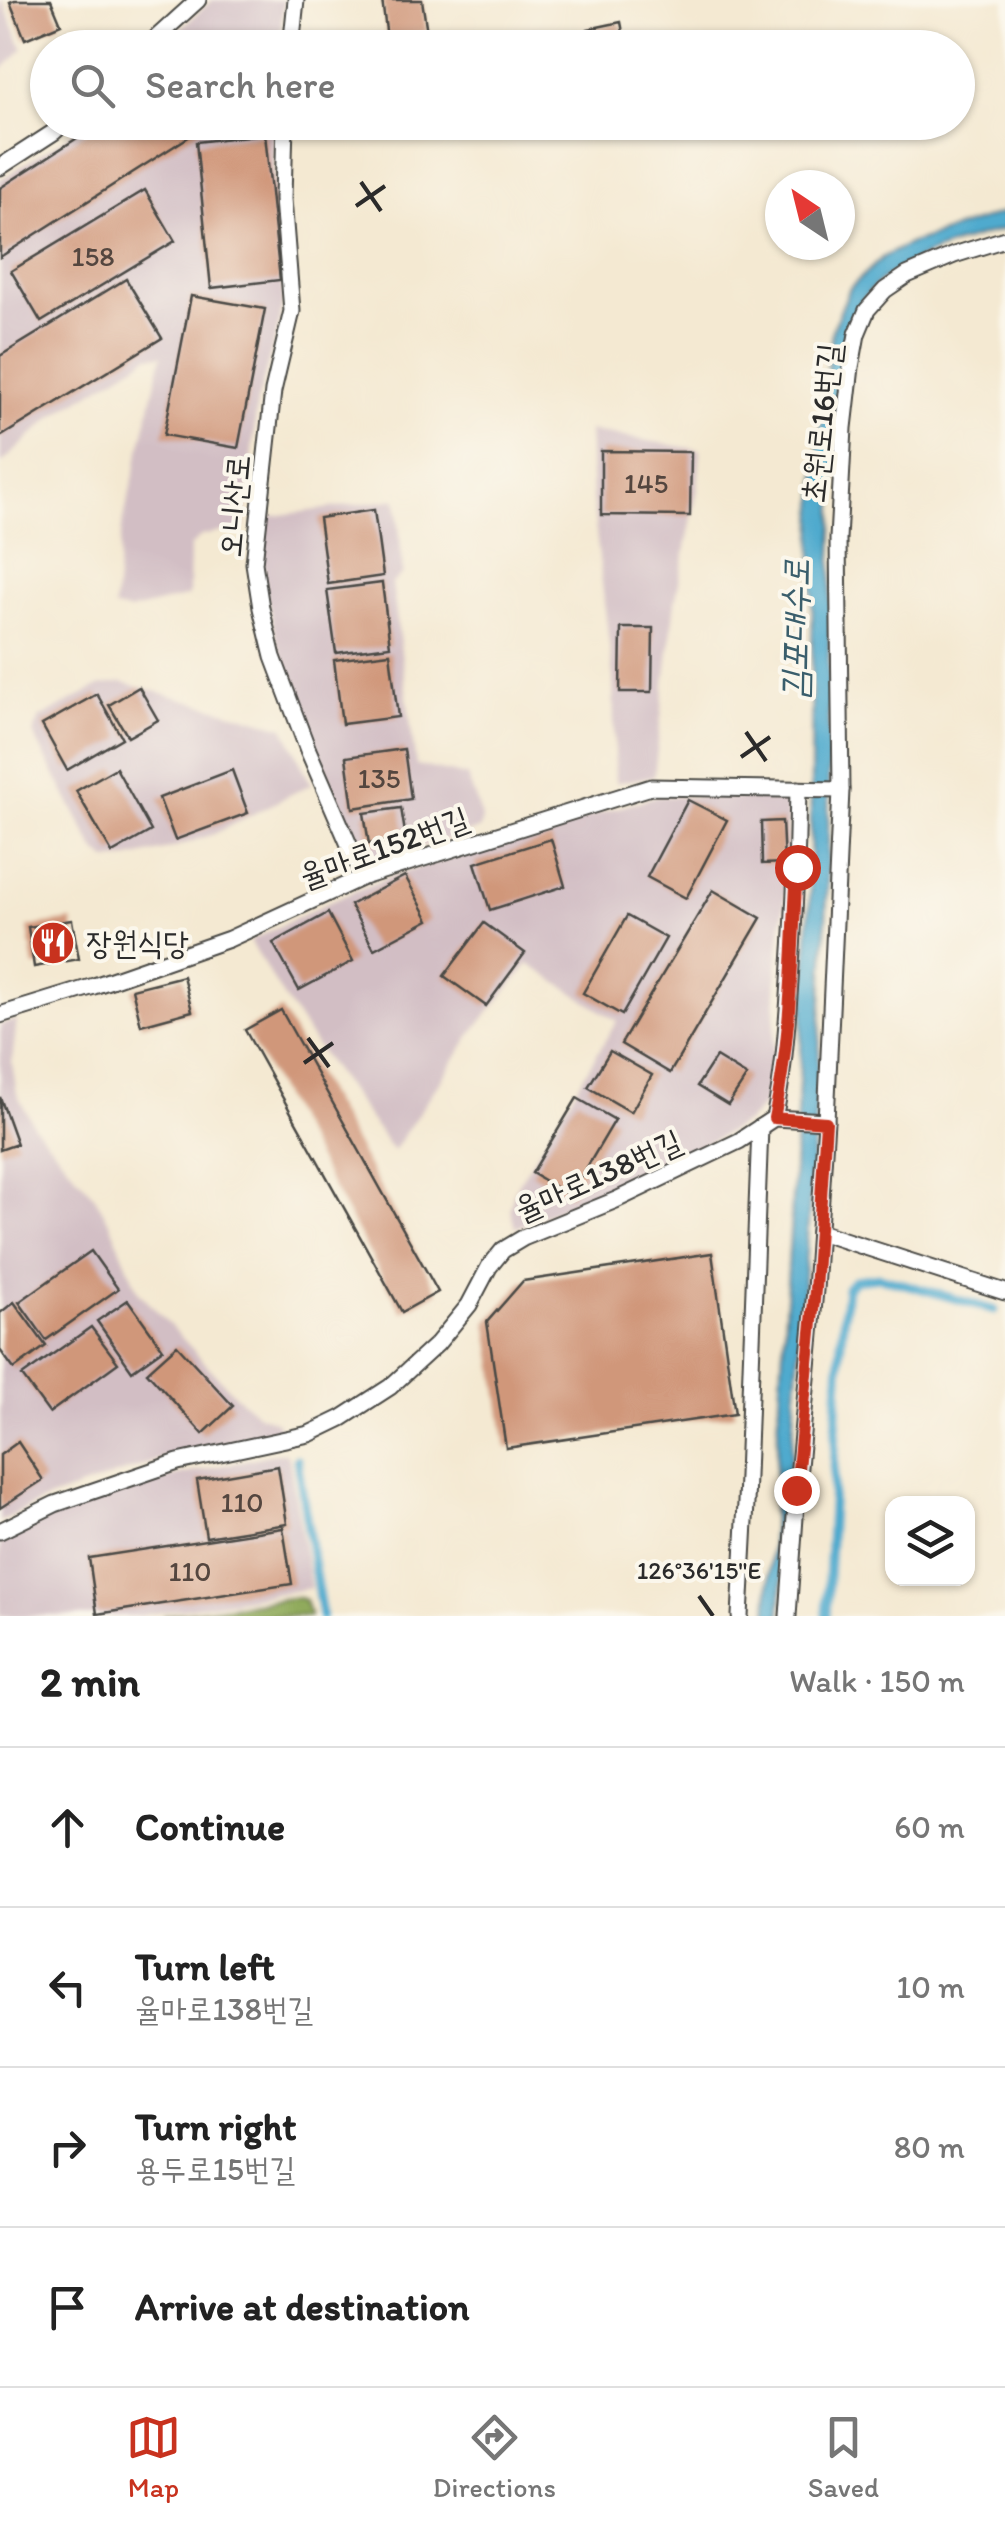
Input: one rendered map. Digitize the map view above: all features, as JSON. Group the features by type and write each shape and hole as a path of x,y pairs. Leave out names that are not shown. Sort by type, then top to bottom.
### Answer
{"lane":[{"path":"165,30 198,0"},
{"path":"293,30 296,0"},
{"path":"0,167 42,140"},
{"name":"오니산로","path":"284,140 283,199 292,310 273,391 254,563 273,657 363,877"},
{"name":"초원로16번길","path":"788,1616 826,1122 841,790 838,539 844,428 857,334 868,310 885,290 954,255 1005,239"},
{"name":"율마로152번길","path":"0,1015 229,939 363,877 651,787 841,790"},
{"path":"740,1616 767,1122 781,1086 797,867 798,788"},
{"path":"767,1122 826,1122"},
{"name":"율마로138번길","path":"0,1531 55,1504 161,1468 308,1434 342,1418 390,1386 437,1344 469,1305 503,1250 722,1150 767,1122"},
{"path":"818,1232 1005,1292"}],"shaded area":[{"path":"0,0 23,49 0,72"},
{"path":"212,0 284,0 281,30 179,30"},
{"path":"62,140 274,140 283,299 257,402 244,528 201,536 190,547 189,596 129,611 114,608 122,526 162,355 149,356 54,415 0,465 0,180"},
{"path":"589,431 701,450 698,488 675,602 654,776 615,783 613,678 592,498"},
{"path":"397,499 403,574 392,583 416,765 467,776 482,817 480,829 384,858 372,857 362,845 337,799 277,643 263,561 266,517"},
{"path":"122,682 284,727 311,784 214,834 169,849 107,860 95,850 33,734 40,718 99,686"},
{"path":"656,796 762,798 788,803 787,877 769,1087 762,1106 747,1122 515,1228 510,1209 514,1191 617,1021 529,964 476,1028 393,1151 284,998 250,941 392,876"},
{"path":"17,1020 12,1063 17,1094 34,1126 95,1197 138,1291 236,1396 258,1414 277,1422 281,1431 164,1458 40,1502 0,1522 0,1025"},
{"path":"286,1453 289,1459 311,1588 138,1616 0,1616 0,1543 102,1497 149,1482"}],"green space":[{"path":"297,1597 305,1600 310,1616 163,1616"}],"water":[{"path":"1005,212 1005,229 925,256 871,289 860,304 844,348 836,430 828,868 818,1078 780,1616 767,1616 810,900 813,537 832,330 850,288 883,257 909,244"}],"building":[{"path":"51,0 61,24 47,30 30,30 30,37 25,39 10,2"},
{"path":"382,0 422,0 427,30 386,30"},
{"path":"621,22 623,30 588,30"},
{"path":"74,140 184,140 0,257 0,188"},
{"path":"266,140 280,280 211,288 196,142"},
{"path":"145,190 175,241 41,322 11,271"},
{"path":"126,279 162,338 0,437 0,356"},
{"path":"191,296 265,309 238,448 164,435"},
{"path":"601,451 691,452 690,516 601,515"},
{"path":"374,510 383,576 328,584 319,518"},
{"path":"382,583 390,646 336,653 327,590"},
{"path":"621,628 653,628 652,692 620,692"},
{"path":"390,653 398,717 342,724 334,660"},
{"path":"139,687 158,720 128,737 109,705"},
{"path":"97,694 122,738 67,770 42,725"},
{"path":"404,749 411,799 353,808 346,757"},
{"path":"116,768 151,831 112,853 76,791"},
{"path":"232,770 248,813 175,840 159,798"},
{"path":"688,800 727,820 686,898 647,877"},
{"path":"401,808 406,839 369,844 364,813"},
{"path":"782,821 784,863 762,864 761,822"},
{"path":"551,839 565,886 490,910 475,863"},
{"path":"405,876 429,920 374,949 350,905"},
{"path":"713,890 761,918 670,1073 621,1044"},
{"path":"328,913 353,961 299,990 273,943"},
{"path":"627,916 666,938 622,1015 583,993"},
{"name":"장원식당","path":"72,920 79,959 34,967 28,927"},
{"path":"484,923 525,953 486,1006 444,976"},
{"path":"183,976 192,1011 141,1025 132,989"},
{"path":"281,1010 438,1292 402,1312 245,1030"},
{"path":"610,1051 652,1075 631,1112 588,1087"},
{"path":"716,1057 747,1076 728,1105 697,1086"},
{"path":"0,1097 17,1144 0,1150"},
{"path":"577,1098 615,1120 570,1196 532,1173"},
{"path":"91,1251 118,1289 46,1340 19,1302"},
{"path":"712,1253 735,1414 506,1448 487,1322 523,1281"},
{"path":"128,1300 163,1349 132,1371 97,1321"},
{"path":"14,1302 46,1346 14,1369 0,1350 0,1313"},
{"path":"91,1327 118,1363 49,1413 22,1376"},
{"path":"177,1345 233,1406 203,1434 147,1372"},
{"path":"18,1442 43,1480 0,1508 0,1455"},
{"path":"278,1466 287,1524 206,1537 197,1480"},
{"path":"283,1528 292,1584 97,1614 89,1558"}],"waterway":[{"path":"826,1616 847,1288 855,1280 880,1277 994,1310"},
{"path":"297,1459 322,1616"}],"place":[{"name":"장원식당","path":"53,943"}],"route":[{"path":"796,1490 826,1122 774,1118 786,1038 797,867"}],"water label":[{"name":"김포대수로","path":"795,629"}]}
